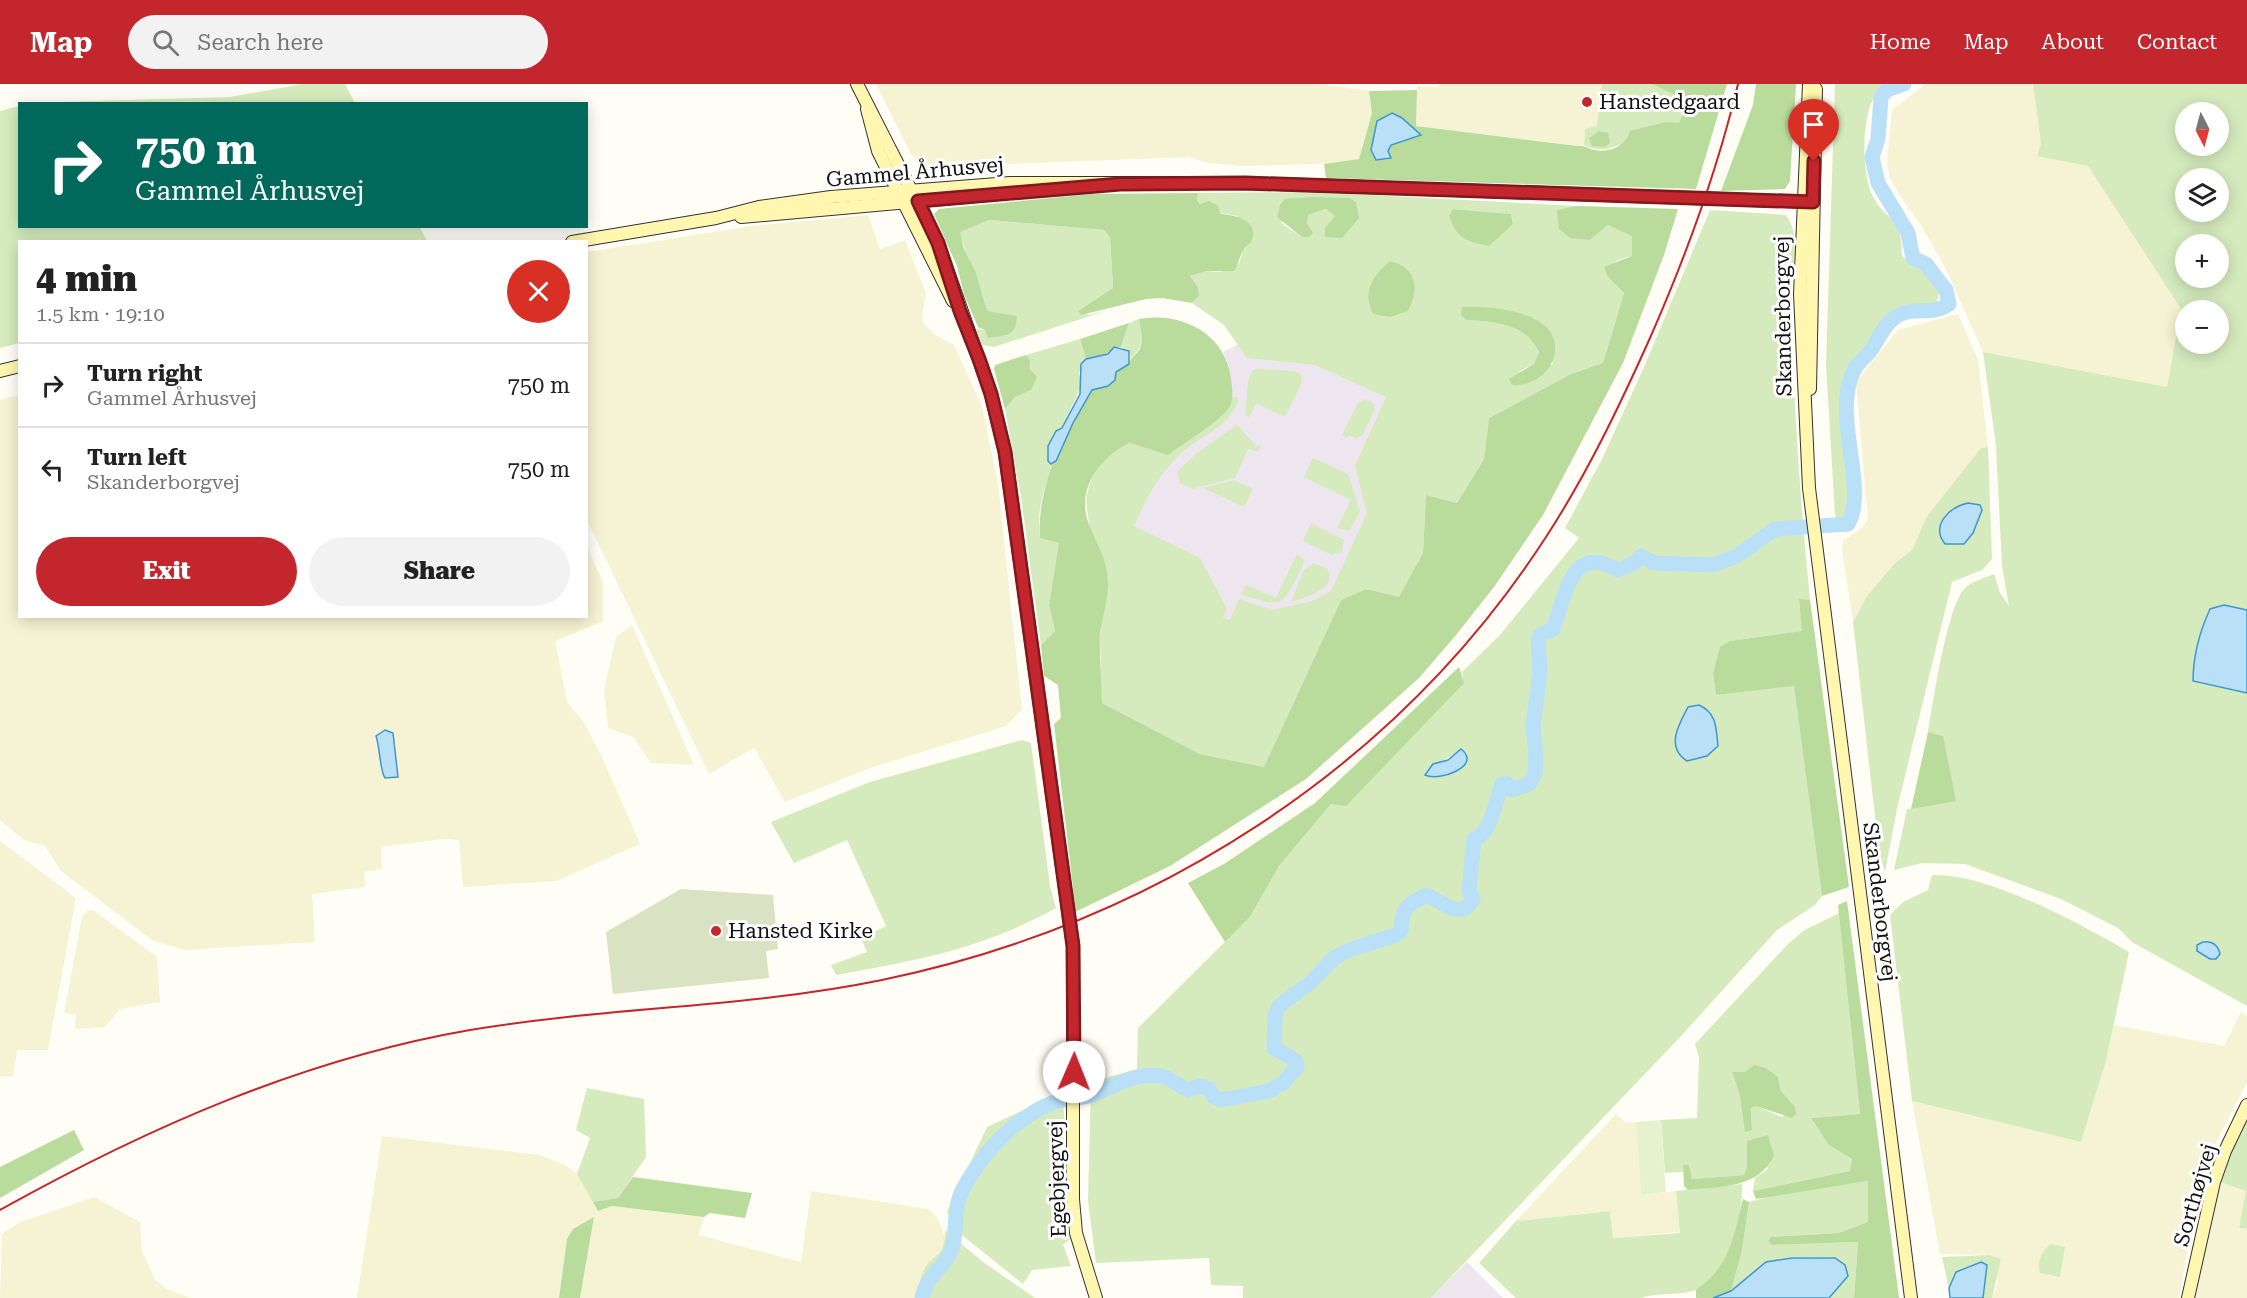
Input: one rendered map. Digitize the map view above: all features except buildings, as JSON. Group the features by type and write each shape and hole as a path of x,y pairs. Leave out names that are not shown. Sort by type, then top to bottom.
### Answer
{"main road":[{"name":"Egebjergvej","path":"857,84 938,243 991,394 1005,452 1073,946 1073,1199 1076,1233 1096,1298"},
{"name":"Skanderborgvej","path":"1809,84 1808,201 1802,373 1809,488 1814,513 1911,1298"},
{"name":"Skanderborgvej","path":"1808,201 1816,84"},
{"name":"Egebjergvej","path":"866,102 878,151 948,293 960,311"},
{"name":"Gammel Århusvej","path":"584,240 716,218 904,202 916,196 1010,183 1245,183 1808,201"},
{"name":"Gammel Århusvej","path":"716,218 759,207 898,190 916,196"},
{"path":"0,370 18,366"},
{"name":"Sorthøjvej","path":"2188,1298 2214,1182 2225,1151 2247,1105"}],"shaded area":[{"path":"876,84 1319,84 1369,91 1372,113 1359,159 1324,164 1245,166 1208,163 1187,157 937,167 922,164 911,154"},
{"path":"1440,84 1602,84 1599,122 1595,129 1585,129 1584,145 1577,146 1416,126 1417,86 1437,87"},
{"path":"1926,84 2033,84 2041,144 2038,156 2088,166 2175,300 2175,342 2167,387 1983,352 1947,271 1921,225 1890,178 1887,164 1892,110"},
{"path":"868,215 880,249 905,240 926,293 922,316 924,324 936,335 954,345 982,406 998,484 1022,709 1006,726 870,768 785,802 754,748 709,774 588,522 588,252 752,226"},
{"path":"1958,314 1978,360 1988,447 1981,448 1927,516 1912,550 1895,563 1867,596 1853,622 1842,549 1843,541 1863,527 1868,519 1856,382 1898,330"},
{"path":"1257,335 1405,380 1376,516 1264,767 1118,513 1190,437 1222,415 1229,407 1229,367 1223,352"},
{"path":"18,395 18,618 588,618 588,548 603,583 603,621 555,641 567,702 585,724 602,757 640,844 556,881 463,887 459,840 443,839 381,847 382,869 364,872 365,887 312,894 315,942 184,950 152,940 61,871 45,846 24,840 0,820 0,400"},
{"path":"632,625 694,765 651,763 633,737 608,728 604,690 616,637"},
{"path":"0,841 76,898 48,1050 17,1050 13,1077 0,1076"},
{"path":"93,910 157,957 160,1002 120,1009 105,1027 75,1029 76,1014 64,1013 82,917 87,911"},
{"path":"2241,1011 2247,1016 2247,1082 2201,1172 2179,1298 1992,1298 1998,1283 1989,1255 1940,1254 1912,1101 2081,1142 2106,1061 2114,1025 2224,1046"},
{"path":"1616,1114 1626,1123 1636,1122 1641,1195 1676,1191 1680,1232 1613,1238 1610,1211 1516,1221"},
{"path":"382,1136 539,1155 565,1165 579,1175 598,1211 612,1206 704,1217 699,1235 801,1262 811,1191 929,1209 939,1221 946,1241 943,1251 922,1273 918,1298 580,1298 594,1217 567,1239 559,1298 357,1298"},
{"path":"2220,1182 2246,1191 2239,1228 2247,1229 2247,1298 2193,1298"},
{"path":"94,1197 140,1222 142,1251 155,1280 167,1289 191,1298 0,1298 2,1234 20,1222"},
{"path":"1467,1262 1503,1298 1431,1298"}],"green space":[{"path":"303,84 345,84 354,102 61,102 230,97"},
{"path":"1602,84 1652,84 1681,98 1684,109 1679,123 1654,128 1620,145 1608,148 1596,149 1584,145 1585,129 1597,126"},
{"path":"1652,84 1727,84 1696,189 1326,178 1324,164 1359,159 1372,113 1369,91 1417,90 1416,126 1582,146 1601,151 1617,147 1625,141 1630,131 1666,122 1679,123 1684,110 1681,98"},
{"path":"1756,84 1796,84 1790,181 1785,189 1721,191 1753,105"},
{"path":"1835,84 1893,84 1880,89 1873,98 1869,111 1864,142 1869,187 1879,206 1894,222 1900,233 1902,256 1911,264 1927,269 1939,293 1936,304 1905,311 1887,320 1869,346 1847,367 1842,382 1844,458 1851,512 1847,519 1838,521 1835,515 1826,365"},
{"path":"2033,84 2247,84 2247,610 2224,605 2239,691 2247,693 2247,1006 2132,942 2118,928 2061,899 1965,864 1922,863 1894,870 1907,809 1911,809 1943,736 1928,732 1942,656 1958,598 1968,586 1994,574 2000,593 2009,606 2002,566 1996,446 1983,352 2167,387 2175,342 2175,354 2229,354 2229,300 2175,300 2088,166 2037,156 2041,144"},
{"path":"18,106 18,228 420,228 426,240 18,240 18,343 0,348 0,111"},
{"path":"1599,131 1608,133 1610,143 1605,147 1592,146 1589,138"},
{"path":"1314,192 1576,206 1557,211 1590,240 1608,225 1633,235 1632,256 1617,260 1608,277 1624,293 1603,363 1571,374 1489,418 1484,459 1457,503 1426,495 1423,553 1399,598 1366,589 1341,600 1264,767 1200,754 1102,703 1100,637 1103,612 1086,502 1090,483 1105,459 1121,448 1130,443 1169,454 1229,407 1232,397 1239,398 1229,417 1221,425 1184,451 1169,466 1152,490 1134,526 1200,558 1227,609 1223,618 1230,620 1239,599 1273,610 1312,601 1331,591 1367,513 1355,466 1386,397 1315,365 1247,358 1224,325 1192,303 1199,296 1198,287 1190,276 1207,271 1220,272 1239,264 1243,250 1251,243 1237,216 1216,212 1205,207 1197,200 1198,193","holes":["1311,197 1318,198 1359,218 1335,216 1326,209 1308,215 1302,237 1281,223","1453,209 1511,214 1513,224","1472,307 1507,311 1536,319 1553,364 1518,372 1534,364 1539,352 1533,342 1526,335 1508,326 1466,320"]},
{"path":"1198,193 1197,200 1200,204 1209,201 1217,205 1221,214 1240,218 1250,224 1253,235 1234,271 1207,271 1190,276 1198,287 1199,296 1192,303 1162,298 1146,299 1081,315 1078,311 1113,288 1110,237 1104,230 989,220 960,232 963,247 976,273 987,311 1017,316 1012,332 1004,336 988,338 985,330 978,327 964,294 957,266 934,214 939,209 1092,194"},
{"path":"1350,198 1356,202 1359,218 1342,238 1325,237 1325,228 1335,216 1326,209 1308,215 1307,224 1313,233 1309,237 1302,237 1277,217 1280,205 1285,199"},
{"path":"1576,206 1678,209 1664,255 1623,363 1543,515 1494,587 1419,678 1306,779 1170,866 1073,913 1073,887 1054,724 1061,718 1058,685 1044,676 1041,645 1055,631 1049,606 1059,543 1040,538 1042,500 1062,442 1092,390 1108,386 1115,380 1116,372 1129,364 1131,358 1137,353 1142,336 1139,319 1155,317 1185,322 1210,337 1227,362 1232,396 1226,412 1168,455 1130,443 1109,456 1093,476 1088,487 1085,499 1086,512 1108,575 1107,597 1100,634 1102,703 1200,754 1264,767 1341,600 1366,589 1399,597 1423,553 1426,495 1457,503 1484,459 1489,418 1571,374 1603,363 1624,293 1608,277 1604,267 1632,256 1632,236 1608,225 1590,240 1570,238 1559,229 1557,210"},
{"path":"1453,209 1511,214 1513,224 1489,246 1481,244 1463,238 1455,230 1449,216"},
{"path":"1710,210 1786,215 1794,233 1795,244 1791,296 1793,372 1810,600 1799,600 1803,631 1730,641 1713,673 1716,695 1794,685 1822,896 1815,905 1777,930 1682,1035 1431,1298 1243,1298 1243,1286 1211,1285 1209,1258 1096,1263 1088,1201 1091,1082 1137,1069 1138,1028 1250,917 1279,866 1331,804 1463,683 1462,672 1499,636 1579,538 1565,528 1602,459 1644,367","holes":["1454,754 1456,772 1434,777 1426,771"]},
{"path":"989,220 1105,230 1110,237 1113,288 1078,311 1090,315 1112,309 994,347 982,345 976,329 985,330 984,303 959,232"},
{"path":"1390,261 1399,264 1411,274 1415,287 1408,311 1390,317 1373,314 1368,299 1374,279"},
{"path":"1462,307 1489,308 1518,313 1535,319 1547,327 1553,338 1555,349 1553,360 1547,370 1538,379 1526,384 1512,385 1509,379 1534,364 1539,352 1533,342 1526,335 1508,326 1466,320 1461,315"},
{"path":"1139,319 1140,345 1131,358 1129,352 1121,347 1129,323"},
{"path":"1129,323 1121,347 1114,347 1102,356 1086,359 1080,339"},
{"path":"1080,339 1086,359 1079,373 1082,384 1062,428 1051,464 1056,461 1040,508 1040,538 1060,542 1049,606 1055,631 1041,645 1021,497 1005,409 1014,397 1031,390 1030,360 1026,355"},
{"path":"1026,355 1030,360 1030,369 1037,377 1031,390 1015,397 1005,409 994,369 995,365"},
{"path":"1253,370 1295,371 1301,375 1302,382 1285,417 1256,403 1249,418 1245,415 1250,374"},
{"path":"1366,399 1374,404 1375,410 1362,436 1356,438 1349,435 1347,438 1342,435 1358,403"},
{"path":"1237,425 1256,446 1261,445 1258,452 1248,449 1235,478 1192,489 1180,483 1177,472 1197,453"},
{"path":"1988,447 1992,559 1982,570 1952,582 1897,809 1885,872 1879,852 1853,622 1867,596 1895,563 1912,550 1927,516 1981,448"},
{"path":"1313,458 1348,474 1360,512 1349,531 1337,528 1351,500 1304,477"},
{"path":"1234,480 1253,489 1244,507 1203,488"},
{"path":"1311,523 1344,540 1342,552 1332,555 1303,541"},
{"path":"1297,554 1304,559 1303,565 1286,596 1281,600 1275,603 1267,602 1241,594 1246,585 1276,598"},
{"path":"1313,563 1328,569 1330,576 1328,582 1319,592 1291,602 1304,570"},
{"path":"1799,599 1810,600 1849,887 1822,896 1794,686 1716,695 1713,673 1720,647 1730,641 1802,631"},
{"path":"1459,667 1464,683 1346,806 1331,804 1279,866 1250,917 1225,942 1188,883 1224,864 1315,803"},
{"path":"1928,732 1943,736 1956,801 1911,809"},
{"path":"1022,740 1031,743 1050,886 1056,908 1002,934 949,951 836,975 831,965 867,952 861,938 886,926 847,840 794,863 771,822 870,782"},
{"path":"1932,875 1980,882 2006,891 2034,902 2129,952 2106,1061 2081,1142 1912,1101 1890,915 1903,902 1928,890"},
{"path":"681,889 773,895 778,949 766,951 769,978 613,994 606,932"},
{"path":"1847,901 1899,1298 1854,1298 1858,1242 1772,1245 1768,1241 1771,1237 1838,1233 1868,1222 1868,1181 1756,1199 1753,1191 1850,1171 1852,1159 1829,1145 1811,1118 1860,1114 1838,905"},
{"path":"1839,913 1860,1114 1811,1118 1831,1146 1852,1159 1850,1171 1753,1191 1755,1178 1768,1169 1747,1141 1745,1175 1692,1179 1689,1165 1683,1165 1683,1172 1665,1173 1661,1120 1697,1118 1699,1057 1695,1044 1787,945 1803,931","holes":["1745,1072 1778,1077 1781,1091 1795,1107 1782,1117 1756,1106 1751,1108 1752,1130 1732,1073"]},
{"path":"1754,1065 1766,1068 1778,1077 1781,1091 1795,1107 1796,1114 1792,1118 1756,1106 1751,1108 1752,1130 1745,1132 1740,1096 1732,1072 1745,1072"},
{"path":"587,1088 644,1099 646,1157 618,1198 593,1202 577,1174 590,1138 576,1130"},
{"path":"1062,1092 1065,1126 1061,1168 1070,1240 1063,1244 1071,1266 1032,1270 1023,1284 958,1232 947,1212 987,1127"},
{"path":"2247,1118 2247,1229 2239,1228 2246,1191 2220,1182 2230,1152"},
{"path":"1661,1120 1666,1192 1641,1195 1636,1122"},
{"path":"74,1130 84,1150 0,1198 0,1167"},
{"path":"1768,1135 1774,1155 1759,1174 1738,1184 1726,1186 1688,1190 1684,1186 1683,1165 1689,1165 1692,1179 1744,1175 1747,1167 1747,1141"},
{"path":"633,1177 752,1193 745,1218 710,1213 704,1217 612,1206 598,1211 593,1202 618,1198"},
{"path":"1868,1181 1868,1222 1838,1233 1771,1237 1772,1245 1858,1242 1854,1298 1829,1298 1848,1276 1835,1258 1803,1257 1778,1261 1756,1271 1731,1291 1742,1251 1749,1202 1779,1194"},
{"path":"1742,1184 1740,1211 1725,1260 1707,1284 1696,1290 1641,1298 1516,1298 1479,1263 1516,1221 1610,1211 1613,1238 1680,1233 1676,1191"},
{"path":"1743,1199 1749,1202 1742,1251 1731,1291 1713,1298 1696,1298 1696,1290 1708,1281 1724,1261"},
{"path":"594,1217 580,1298 559,1298 567,1239 573,1229"},
{"path":"945,1230 983,1262 1035,1298 918,1298 922,1274 929,1262 943,1247"},
{"path":"2050,1244 2065,1247 2060,1277 2040,1273 2040,1257"},
{"path":"1989,1255 2001,1259 1992,1298 1951,1298 1942,1257"}],"water":[{"path":"1392,113 1402,118 1421,135 1391,145 1388,151 1391,158 1376,160 1371,150 1377,121"},
{"path":"1114,347 1129,351 1129,364 1116,372 1115,380 1108,386 1092,390 1073,423 1056,461 1051,464 1048,461 1048,446 1056,431 1062,428 1080,394 1081,364 1086,359 1108,354"},
{"path":"1968,503 1980,505 1982,510 1973,533 1964,544 1945,544 1940,530 1944,518 1955,508"},
{"path":"2224,605 2247,610 2247,693 2193,681 2196,653 2206,617 2210,609"},
{"path":"1699,705 1705,708 1712,717 1716,727 1718,746 1707,756 1687,761 1677,749 1676,735 1688,707"},
{"path":"385,730 393,733 398,777 385,778 382,770 376,736"},
{"path":"1461,749 1467,761 1463,767 1440,776 1425,775 1433,764 1448,760"},
{"path":"2203,942 2216,946 2220,954 2216,959 2210,959 2197,951 2197,945"},
{"path":"1792,1258 1835,1258 1845,1265 1848,1276 1829,1298 1713,1298 1731,1291 1766,1262"},
{"path":"1981,1262 1987,1265 1983,1298 1950,1298 1949,1288 1956,1272"}],"waterway":[{"path":"922,1298 927,1284 953,1246 956,1214 964,1187 991,1149 1024,1118 1052,1103 1092,1095 1142,1076 1165,1077 1189,1090 1199,1086 1208,1088 1213,1096 1221,1100 1269,1091 1283,1083 1297,1067 1295,1060 1274,1048 1275,1016 1279,1006 1311,982 1335,957 1396,935 1401,931 1406,908 1426,895 1451,908 1463,909 1468,906 1473,899 1469,890 1474,839 1480,836 1489,823 1502,784 1506,783 1512,790 1529,784 1535,774 1533,725 1540,673 1538,640 1540,635 1553,629 1567,588 1572,577 1580,568 1589,563 1602,563 1618,570 1634,563 1641,556 1654,563 1713,565 1737,556 1775,529 1848,524 1855,491 1846,408 1848,388 1854,370 1897,316 1910,311 1936,310 1949,304 1946,290 1926,264 1913,258 1908,233 1878,183 1872,157 1878,139 1881,97 1887,90 1904,84"}],"railway":[{"path":"0,1210 112,1151 169,1125 287,1078 347,1059 408,1043 521,1022 728,1002 882,980 982,954 1078,920 1171,877 1259,825 1341,765 1417,697 1485,621 1546,537 1602,440 1663,307 1710,181 1738,84"}],"place":[{"name":"Hanstedgaard","path":"1587,102"},
{"name":"Hansted Kirke","path":"716,931"}],"route":[{"path":"1074,1072 1073,946 1005,452 991,394 979,359 960,311 938,243 918,201 1120,184 1245,183 1813,202 1814,161"}]}
